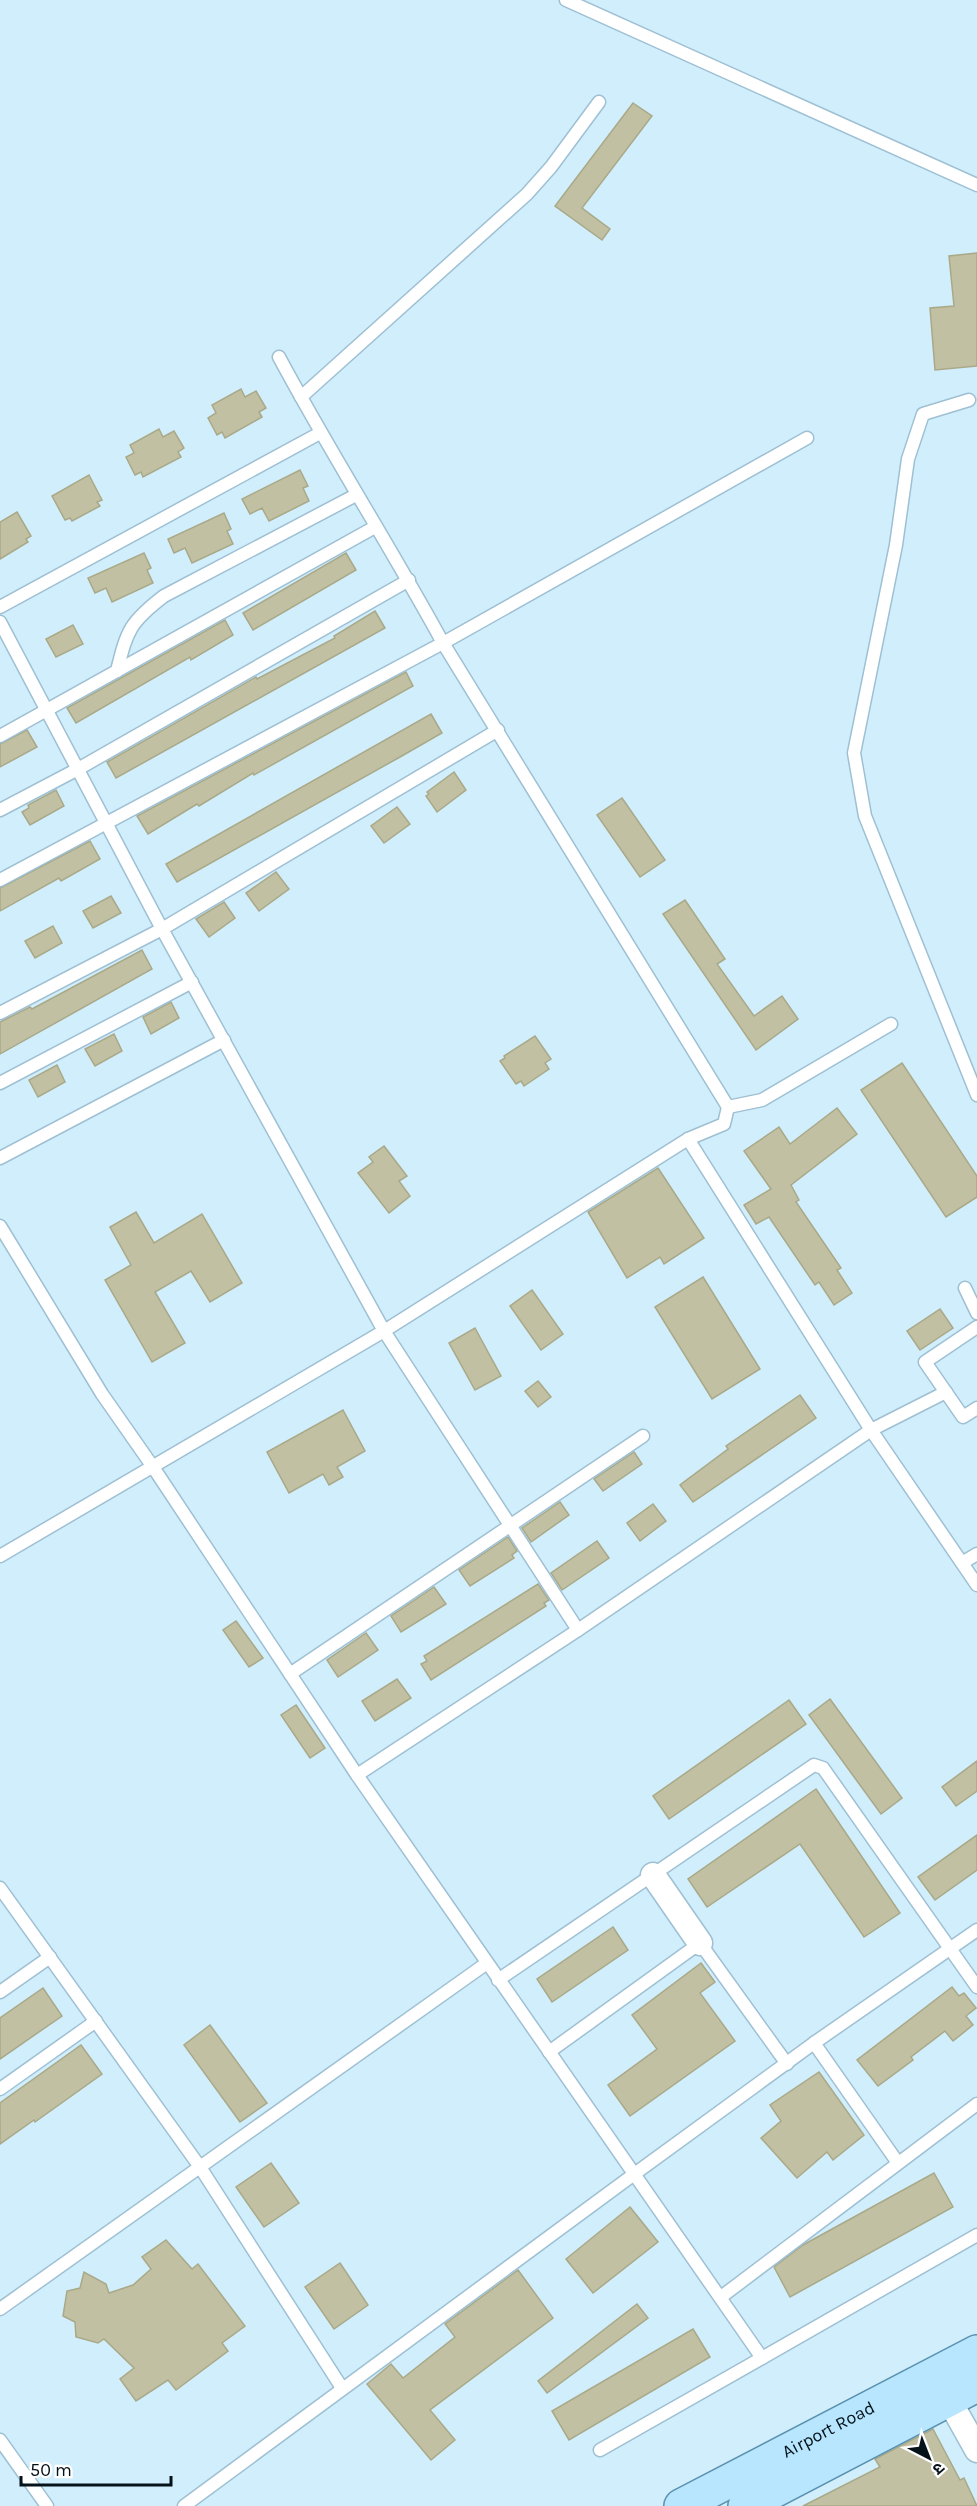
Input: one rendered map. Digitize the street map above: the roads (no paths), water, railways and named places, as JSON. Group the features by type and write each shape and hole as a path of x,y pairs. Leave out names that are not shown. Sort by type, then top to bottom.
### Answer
{"main road":[{"name":"Airport Road","path":"681,2506 977,2352"},
{"name":"Airport Road","path":"745,2506 977,2385"}],"street":[{"path":"653,1875 699,1943"},
{"path":"949,2400 977,2450"}],"lane":[{"path":"566,0 977,185"},
{"path":"301,397 527,194 551,167 599,102"},
{"path":"0,1556 384,1331 688,1139 724,1124 728,1107 443,643 409,580 320,433 279,357"},
{"path":"969,400 923,414 908,459 896,545 854,753 865,816 977,1095"},
{"path":"0,607 320,433"},
{"path":"0,880 443,643 807,438"},
{"path":"117,671 125,639 139,616 164,596 357,495"},
{"path":"0,736 375,527"},
{"path":"0,810 78,769 409,580"},
{"path":"0,622 162,929 384,1331 578,1630"},
{"path":"0,1013 162,929 498,730"},
{"path":"0,1083 192,982"},
{"path":"728,1107 762,1100 891,1024"},
{"path":"0,1158 224,1040"},
{"path":"688,1139 871,1430 977,1585"},
{"path":"0,1226 102,1394 357,1775 762,2358"},
{"path":"965,1288 977,1313"},
{"path":"977,1327 925,1362 963,1417 977,1408"},
{"path":"357,1775 578,1630 871,1430 946,1392"},
{"path":"290,1674 643,1436"},
{"path":"962,1563 977,1554"},
{"path":"498,1980 814,1765 823,1768 977,1987"},
{"path":"0,1888 200,2167 342,2388"},
{"path":"184,2506 814,2043 977,1930"},
{"path":"549,2052 699,1943 787,2064"},
{"path":"0,1992 50,1957"},
{"path":"0,2308 487,1963"},
{"path":"0,2089 96,2021"},
{"path":"814,2043 898,2163"},
{"path":"721,2297 977,2104"},
{"path":"600,2450 977,2235"},
{"path":"0,2440 47,2506"}]}
